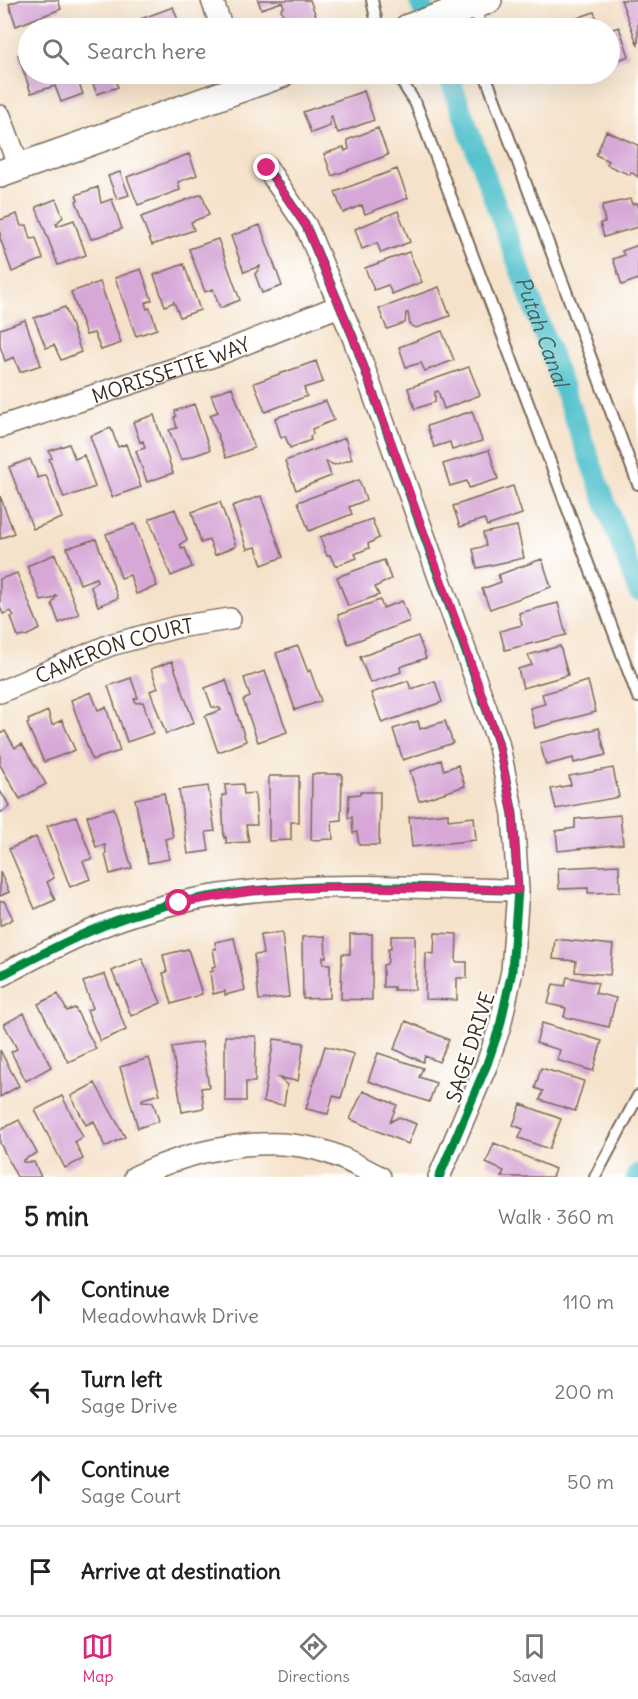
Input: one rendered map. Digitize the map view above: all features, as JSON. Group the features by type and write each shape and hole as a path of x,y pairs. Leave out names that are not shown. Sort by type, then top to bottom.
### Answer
{"street":[{"path":"212,0 218,18"},
{"path":"444,18 476,9"},
{"path":"0,116 9,171 231,84"},
{"name":"SAGE DRIVE","path":"267,168 306,226 357,348 498,742 513,814 518,890 512,971 500,1026 457,1138 439,1177"},
{"name":"MORISSETTE WAY","path":"0,427 219,354 339,306"},
{"name":"CAMERON COURT","path":"0,692 110,645 177,627 230,618"},
{"path":"0,976 51,949 116,921 179,903 253,891 330,887 518,890"},
{"path":"135,1177 174,1160 199,1153 227,1148 284,1145 317,1149 380,1177"}],"lane":[{"path":"372,0 376,18"},
{"path":"403,84 416,104 638,697"},
{"path":"489,84 638,484"},
{"path":"595,1177 638,1096"}],"building":[{"path":"20,0 58,0 61,9 37,18 18,18 16,26 9,4"},
{"path":"258,0 310,0 316,16 284,18 281,9 284,7 282,2 261,9"},
{"path":"621,0 638,0 638,46"},
{"path":"173,7 177,18 143,18"},
{"path":"594,12 596,18 577,18"},
{"path":"620,30 629,56 620,59"},
{"path":"28,84 79,84 83,94 61,102 55,86 31,93"},
{"path":"93,84 117,84 118,87 97,94"},
{"path":"364,91 374,120 338,133 332,116 330,126 311,133 303,112"},
{"path":"378,128 388,155 332,176 324,154 344,147 345,151 349,149 347,140"},
{"path":"606,131 638,145 638,177 631,172 630,175 607,165 609,161 596,155"},
{"path":"189,154 197,175 178,182 180,190 138,205 127,177"},
{"path":"397,169 408,198 365,214 362,205 343,213 335,192"},
{"path":"120,172 129,195 117,199 108,176"},
{"path":"98,187 101,203 112,199 122,229 91,239 76,201 78,200 76,195"},
{"path":"202,194 209,215 191,222 194,230 152,245 141,217"},
{"path":"56,199 63,217 56,224 57,226 74,220 86,255 58,265 36,207"},
{"path":"630,199 632,204 638,203 638,227 604,237 600,223 605,222 603,205"},
{"path":"398,211 410,242 381,253 377,243 362,249 355,229"},
{"path":"17,214 21,226 27,225 31,239 36,238 43,259 12,272 0,238 0,220"},
{"path":"260,225 282,286 262,293 255,274 260,266 244,272 231,236"},
{"path":"218,239 240,300 220,308 213,289 205,292 189,249"},
{"path":"638,245 638,279 622,285 613,259 624,255 622,251"},
{"path":"409,252 422,282 392,294 388,285 374,290 365,268"},
{"path":"184,264 200,310 180,317 174,302 165,306 154,275"},
{"path":"141,269 152,300 145,303 147,309 150,308 157,329 136,336 115,278"},
{"path":"100,282 121,343 101,350 94,333 86,335 71,292"},
{"path":"439,287 450,316 416,328 410,325 408,313 406,313 405,323 387,329 379,309"},
{"path":"65,307 81,352 61,360 54,345 46,348 34,318"},
{"path":"25,320 41,365 20,372 14,357 5,361 0,346 0,329"},
{"path":"442,331 454,360 425,371 421,363 406,367 399,347"},
{"path":"316,361 323,382 304,388 307,396 265,412 254,383"},
{"path":"469,367 480,395 444,409 438,391 435,392 435,402 415,409 408,388"},
{"path":"232,387 254,448 226,458 210,415 218,412 211,395"},
{"path":"326,401 334,420 312,429 311,440 290,448 285,436 281,438 275,418"},
{"path":"194,404 210,450 181,460 169,430 177,428 175,411"},
{"path":"472,411 482,441 452,450 450,442 434,447 427,426"},
{"path":"154,415 173,473 147,482 136,451 145,448 143,441 140,442 133,422"},
{"path":"111,428 118,447 126,444 141,487 112,497 90,436"},
{"path":"345,438 352,459 334,465 326,461 331,476 296,490 285,461"},
{"path":"69,444 75,459 84,455 95,487 64,498 49,459 52,458 49,451"},
{"path":"489,450 498,479 469,488 467,481 450,486 443,464"},
{"path":"30,459 38,478 46,475 62,518 33,529 9,467"},
{"path":"359,480 366,500 349,507 352,514 309,531 298,502"},
{"path":"513,486 522,514 487,526 484,519 460,527 453,506"},
{"path":"0,496 14,533 0,539"},
{"path":"261,496 283,557 262,565 256,547 247,549 232,506"},
{"path":"220,502 236,546 215,555 209,540 201,543 192,512"},
{"path":"175,509 187,540 180,544 182,549 185,548 192,567 171,576 149,519"},
{"path":"372,519 379,538 368,544 369,548 355,554 357,558 335,566 330,555 327,556 320,537"},
{"path":"135,524 157,586 136,594 130,575 121,578 106,534"},
{"path":"517,526 524,558 477,568 473,549 486,546 483,533"},
{"path":"96,539 118,598 98,606 91,587 97,581 96,578 80,584 67,548"},
{"path":"55,554 79,614 59,623 52,604 57,595 41,601 27,566"},
{"path":"542,559 551,587 490,609 482,589 501,582 498,575"},
{"path":"384,560 391,579 375,587 379,595 348,606 337,577"},
{"path":"17,573 40,629 18,637 11,617 14,616 11,611 3,614 0,606 0,579"},
{"path":"380,600 383,608 402,601 410,621 348,644 338,615"},
{"path":"558,603 566,635 505,650 500,631 522,625 519,613"},
{"path":"418,636 426,658 400,667 401,672 370,683 360,657"},
{"path":"298,646 308,672 310,670 321,701 295,710 276,653"},
{"path":"560,646 568,675 523,688 518,669 532,665 528,655"},
{"path":"172,661 194,723 166,734 150,691 158,688 151,669"},
{"path":"265,671 287,732 258,742 243,700 250,697 244,678"},
{"path":"131,678 138,698 134,699 136,703 143,702 153,733 127,742 108,686"},
{"path":"226,680 246,741 218,752 205,716 221,710 212,707 205,688"},
{"path":"408,681 411,689 435,681 442,702 382,723 371,693"},
{"path":"588,681 596,712 535,728 530,708 545,704 542,694"},
{"path":"91,692 98,710 106,707 120,751 92,760 71,700"},
{"path":"48,711 52,725 62,720 75,750 44,762 27,724 28,720"},
{"path":"418,721 420,729 445,721 453,743 403,760 393,729"},
{"path":"599,728 606,755 574,763 573,758 546,765 540,743"},
{"path":"5,731 15,748 22,744 46,784 20,799 0,765 0,734"},
{"path":"441,760 444,770 458,765 465,786 419,801 410,771"},
{"path":"613,768 619,797 556,809 551,789 571,785 569,776"},
{"path":"312,774 342,774 341,820 332,821 333,839 311,840"},
{"path":"269,776 299,776 299,822 291,822 291,840 269,841"},
{"path":"243,784 244,794 255,793 257,825 246,825 249,842 226,843 222,795 226,795 225,785"},
{"path":"208,786 215,831 206,832 209,851 188,854 179,790"},
{"path":"0,791 10,806 0,813"},
{"path":"360,792 380,792 379,845 359,845 357,832 353,833 352,817 348,818 349,795 360,794"},
{"path":"164,793 173,837 165,839 169,859 148,863 135,799"},
{"path":"114,808 132,868 110,874 105,845 96,847 87,816"},
{"path":"448,813 448,820 474,817 476,840 412,847 409,817"},
{"path":"620,815 623,844 558,851 556,831 575,828 575,819"},
{"path":"76,816 92,859 83,861 90,879 70,887 47,826"},
{"path":"36,837 54,878 47,882 55,900 35,909 9,849"},
{"path":"619,865 620,892 588,893 588,888 559,889 558,868"},
{"path":"0,872 9,892 0,896"},
{"path":"0,901 4,901 13,919 0,926"},
{"path":"282,933 289,997 259,1000 254,955 263,954 260,935"},
{"path":"435,933 457,934 456,962 467,962 467,978 457,978 457,1000 425,999 426,953 434,954"},
{"path":"350,934 372,934 372,1000 341,999 342,954 350,954"},
{"path":"325,936 326,957 323,957 323,964 330,964 330,998 303,999 302,937"},
{"path":"391,936 415,936 415,990 394,990 394,987 383,987 383,965 387,964 388,949 391,949"},
{"path":"234,938 245,990 225,995 225,991 213,994 210,972 213,971 212,967 216,966 213,949 216,949 215,942"},
{"path":"555,939 613,945 610,975 575,972 576,961 553,959"},
{"path":"188,949 202,994 172,1004 163,973 167,972 163,955"},
{"path":"142,958 161,1003 131,1016 112,971"},
{"path":"105,974 126,1030 100,1041 87,1010 93,1008 83,982"},
{"path":"567,977 598,983 595,993 616,998 609,1027 564,1017 566,1008 548,1004 553,984 565,986"},
{"path":"58,994 67,1011 75,1008 96,1049 68,1062 38,1004"},
{"path":"24,1013 51,1067 26,1081 11,1052 17,1049 4,1024"},
{"path":"406,1021 449,1040 439,1062 425,1056 423,1062 394,1049"},
{"path":"542,1023 602,1041 593,1071 557,1060 560,1050 536,1043"},
{"path":"225,1036 256,1036 255,1082 246,1082 246,1101 225,1101"},
{"path":"274,1039 304,1043 298,1081 279,1078 287,1085 284,1105 263,1102"},
{"path":"202,1042 209,1087 201,1088 204,1108 182,1112 172,1047"},
{"path":"325,1046 354,1054 341,1098 333,1096 328,1114 306,1109"},
{"path":"0,1050 19,1086 0,1097"},
{"path":"378,1053 423,1068 419,1077 436,1083 429,1102 368,1081"},
{"path":"149,1058 160,1094 142,1099 142,1101 153,1102 159,1121 138,1128 120,1067"},
{"path":"541,1068 584,1081 575,1111 540,1100 543,1091 535,1088"},
{"path":"95,1083 125,1137 105,1147 94,1121 86,1125 71,1096"},
{"path":"363,1091 397,1105 390,1122 399,1117 416,1124 408,1144 350,1119"},
{"path":"62,1096 83,1137 75,1142 83,1159 65,1168 35,1110"},
{"path":"521,1104 561,1119 549,1149 519,1138 523,1129 513,1125"},
{"path":"19,1120 37,1153 23,1162 34,1162 41,1177 17,1177 0,1143 0,1130"},
{"path":"494,1143 555,1169 552,1177 501,1177 504,1171 486,1163"}],"waterway":[{"name":"Putah Canal","path":"419,0 427,18"},
{"name":"Putah Canal","path":"452,84 638,591"}],"cycle path":[{"path":"267,168 306,226 353,337 498,742 513,814 518,890 512,971 500,1026 487,1064 439,1177"},
{"path":"0,976 71,940 115,921 164,906 213,896 315,887 518,890"}],"route":[{"path":"179,903 253,891 330,887 518,890 513,814 498,742 464,643 353,337 306,226 267,168"}]}
